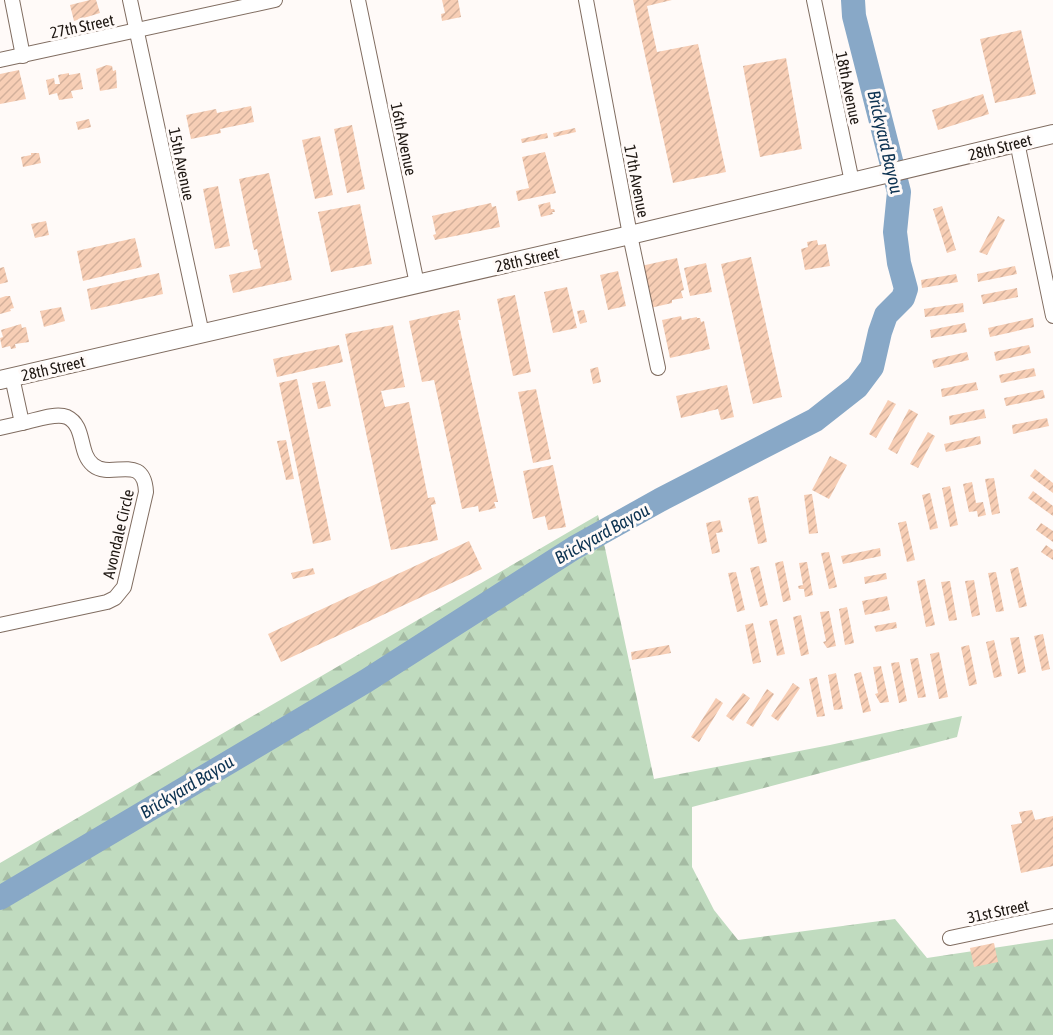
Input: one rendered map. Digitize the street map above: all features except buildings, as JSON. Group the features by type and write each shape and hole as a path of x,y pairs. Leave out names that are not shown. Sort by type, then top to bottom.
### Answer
{"main road":[{"name":"28th Street","path":"6,379 630,235 1053,134"}],"street":[{"path":"12,0 23,56"},
{"name":"15th Avenue","path":"129,0 202,334"},
{"name":"27th Street","path":"0,60 275,0"},
{"name":"16th Avenue","path":"358,0 417,284"},
{"name":"17th Avenue","path":"586,0 630,235 658,368"},
{"name":"18th Avenue","path":"814,0 852,182"},
{"path":"1017,142 1053,316"},
{"path":"6,379 22,423"},
{"name":"Avondale Circle","path":"0,428 55,416 70,418 79,430 85,451 93,465 102,469 130,468 138,472 143,478 146,492 124,587 115,598 107,602 0,625"},
{"name":"31st Street","path":"950,938 1053,916"}],"green space":[{"path":"598,515 654,779 830,745 962,716 957,737 692,807 692,867 714,910 738,940 895,919 927,958 1053,939 1053,1035 0,1035 0,863"}],"waterway":[{"name":"Brickyard Bayou","path":"0,898 366,681 574,548 660,500 815,420 857,387 872,367 886,315 903,298 906,289 899,263 895,232 899,192 854,16 853,0"}]}
